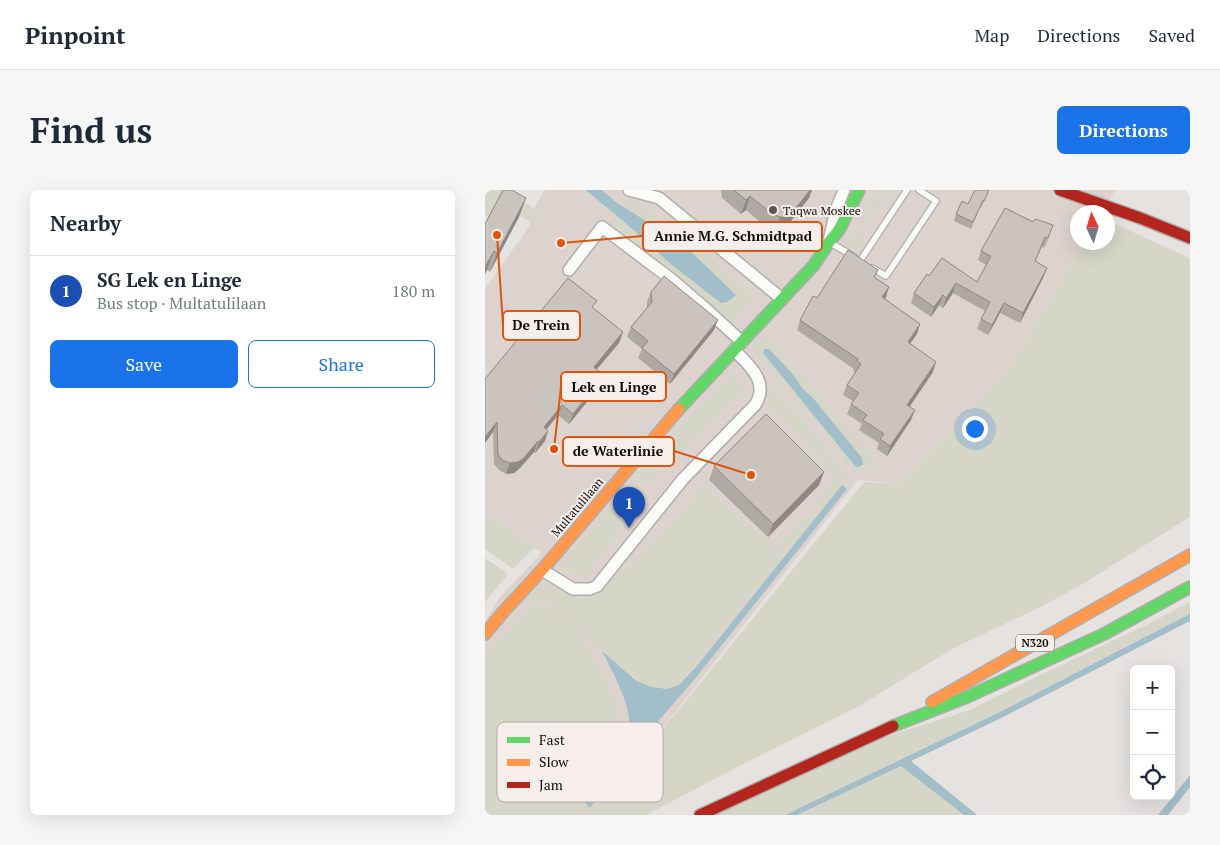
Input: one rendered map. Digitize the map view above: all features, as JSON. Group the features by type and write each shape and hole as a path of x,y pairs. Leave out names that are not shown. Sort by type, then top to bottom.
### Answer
{"main road":[{"name":"Multatulilaan","path":"485,634 684,403 814,265 839,230 859,190"},
{"path":"1060,190 1073,192 1190,238"},
{"path":"1091,190 1190,228"},
{"name":"N320","path":"879,732 1190,555"},
{"name":"N320","path":"700,815 879,732 967,697 1104,634 1190,587"}],"street":[{"path":"629,190 659,198 782,299"},
{"name":"Multatulilaan","path":"829,242 836,210 844,190"},
{"path":"569,270 602,227 671,280 742,342"},
{"path":"542,570 573,589 590,589 597,586 683,479 755,405 759,399 761,386 758,377 734,350"}],"lane":[{"path":"860,261 907,190"},
{"path":"829,242 886,276 936,201 919,190"}],"shaded area":[{"path":"485,190 503,190 534,208 531,222 496,203 489,216 485,215"},
{"path":"545,190 1115,190 1106,205 1070,205 1070,250 1080,250 1007,372 900,484 858,480 663,727 663,722 497,722 497,802 604,802 594,815 485,815 485,621 500,597 542,553 485,512 485,289 529,227 534,208"},
{"path":"879,190 889,190 859,235 866,241 859,249 851,248 848,246"},
{"path":"629,197 680,232 754,297 732,321 727,322 608,225 616,214 622,220 683,244 622,206"},
{"path":"1115,224 1190,258 1190,517 1081,585 952,649 861,705 646,815 485,815 485,652 503,638 527,608 541,605 558,611 576,628 596,660 612,692 620,721 497,722 497,802 663,802 663,729 864,482 900,484 1007,372 1080,250 1115,250"},
{"path":"764,335 773,342 876,461 857,474 752,347","holes":["764,349 791,372 803,389 813,398 812,415 763,353"]},
{"path":"733,373 743,390 649,486 637,470"},
{"path":"771,385 851,478 842,485 678,685 667,689 648,686 632,678 550,600 520,601 542,584 579,598 631,568 703,487 777,549 836,479 765,398"},
{"path":"618,500 632,511 586,577 560,568"},
{"path":"485,512 535,547 513,569 485,549"},
{"path":"485,558 508,574 485,602"},
{"path":"1190,602 1190,621 1001,718 902,765 964,815 715,815 867,743 970,710"}],"water":[{"path":"586,190 602,190 617,203 683,244 736,295 727,302 721,303 672,265"},
{"path":"764,349 769,349 791,372 803,389 813,398 862,458 863,465 855,466 763,353"},
{"path":"842,485 847,489 693,681 657,722 629,722 623,696 602,651 635,680 651,687 667,689 679,685 697,666"},
{"path":"1190,614 1190,621 1001,718 911,761 977,815 964,815 901,766 797,815 785,815 998,713"},
{"path":"1190,775 1190,787 1168,815 1158,815 1170,800 1175,800 1175,794"},
{"path":"586,802 595,802 590,808"}],"building":[{"path":"503,190 512,190 526,198 497,253 494,251 485,267 485,224"},
{"path":"734,190 810,190 792,213 785,217 780,217 772,214 750,196 746,200"},
{"path":"975,190 989,190 973,222 956,214 962,201 968,204"},
{"path":"1005,208 1033,222 1035,219 1053,225 1048,238 1045,237 1035,261 1047,268 1023,313 1004,303 992,325 981,319 990,302 956,283 946,298 943,295 934,307 914,293 927,274 929,276 942,258 977,282 991,256 981,251"},
{"path":"848,250 878,270 874,277 889,287 882,297 920,324 908,342 936,362 907,405 915,410 890,446 880,439 884,434 863,420 867,415 851,404 859,393 847,385 861,364 857,361 858,359 800,320 813,296 817,298"},
{"path":"664,276 718,320 674,374 642,348 648,341 631,327 652,302 651,292"},
{"path":"568,278 597,301 592,307 623,332 594,367 604,375 573,414 562,405 544,427 548,431 539,442 524,458 518,462 510,463 502,460 498,454 497,422 485,437 485,379"},
{"path":"766,414 824,472 773,524 714,466"}],"traffic: fast":[{"path":"679,409 814,265 839,230 859,190"},
{"path":"893,726 967,697 1104,634 1190,587"}],"traffic: slow":[{"path":"485,634 679,409"},
{"path":"932,702 1190,555"}],"traffic: jam":[{"path":"1060,190 1190,238"},
{"path":"700,815 893,726"}],"place":[{"name":"Taqwa Moskee","path":"773,210"},
{"name":"De Trein","path":"497,235"},
{"name":"Annie M.G. Schmidtpad","path":"561,243"},
{"name":"Lek en Linge","path":"554,449"},
{"name":"de Waterlinie","path":"751,475"},
{"name":"SG Lek en Linge","path":"629,528"}]}
